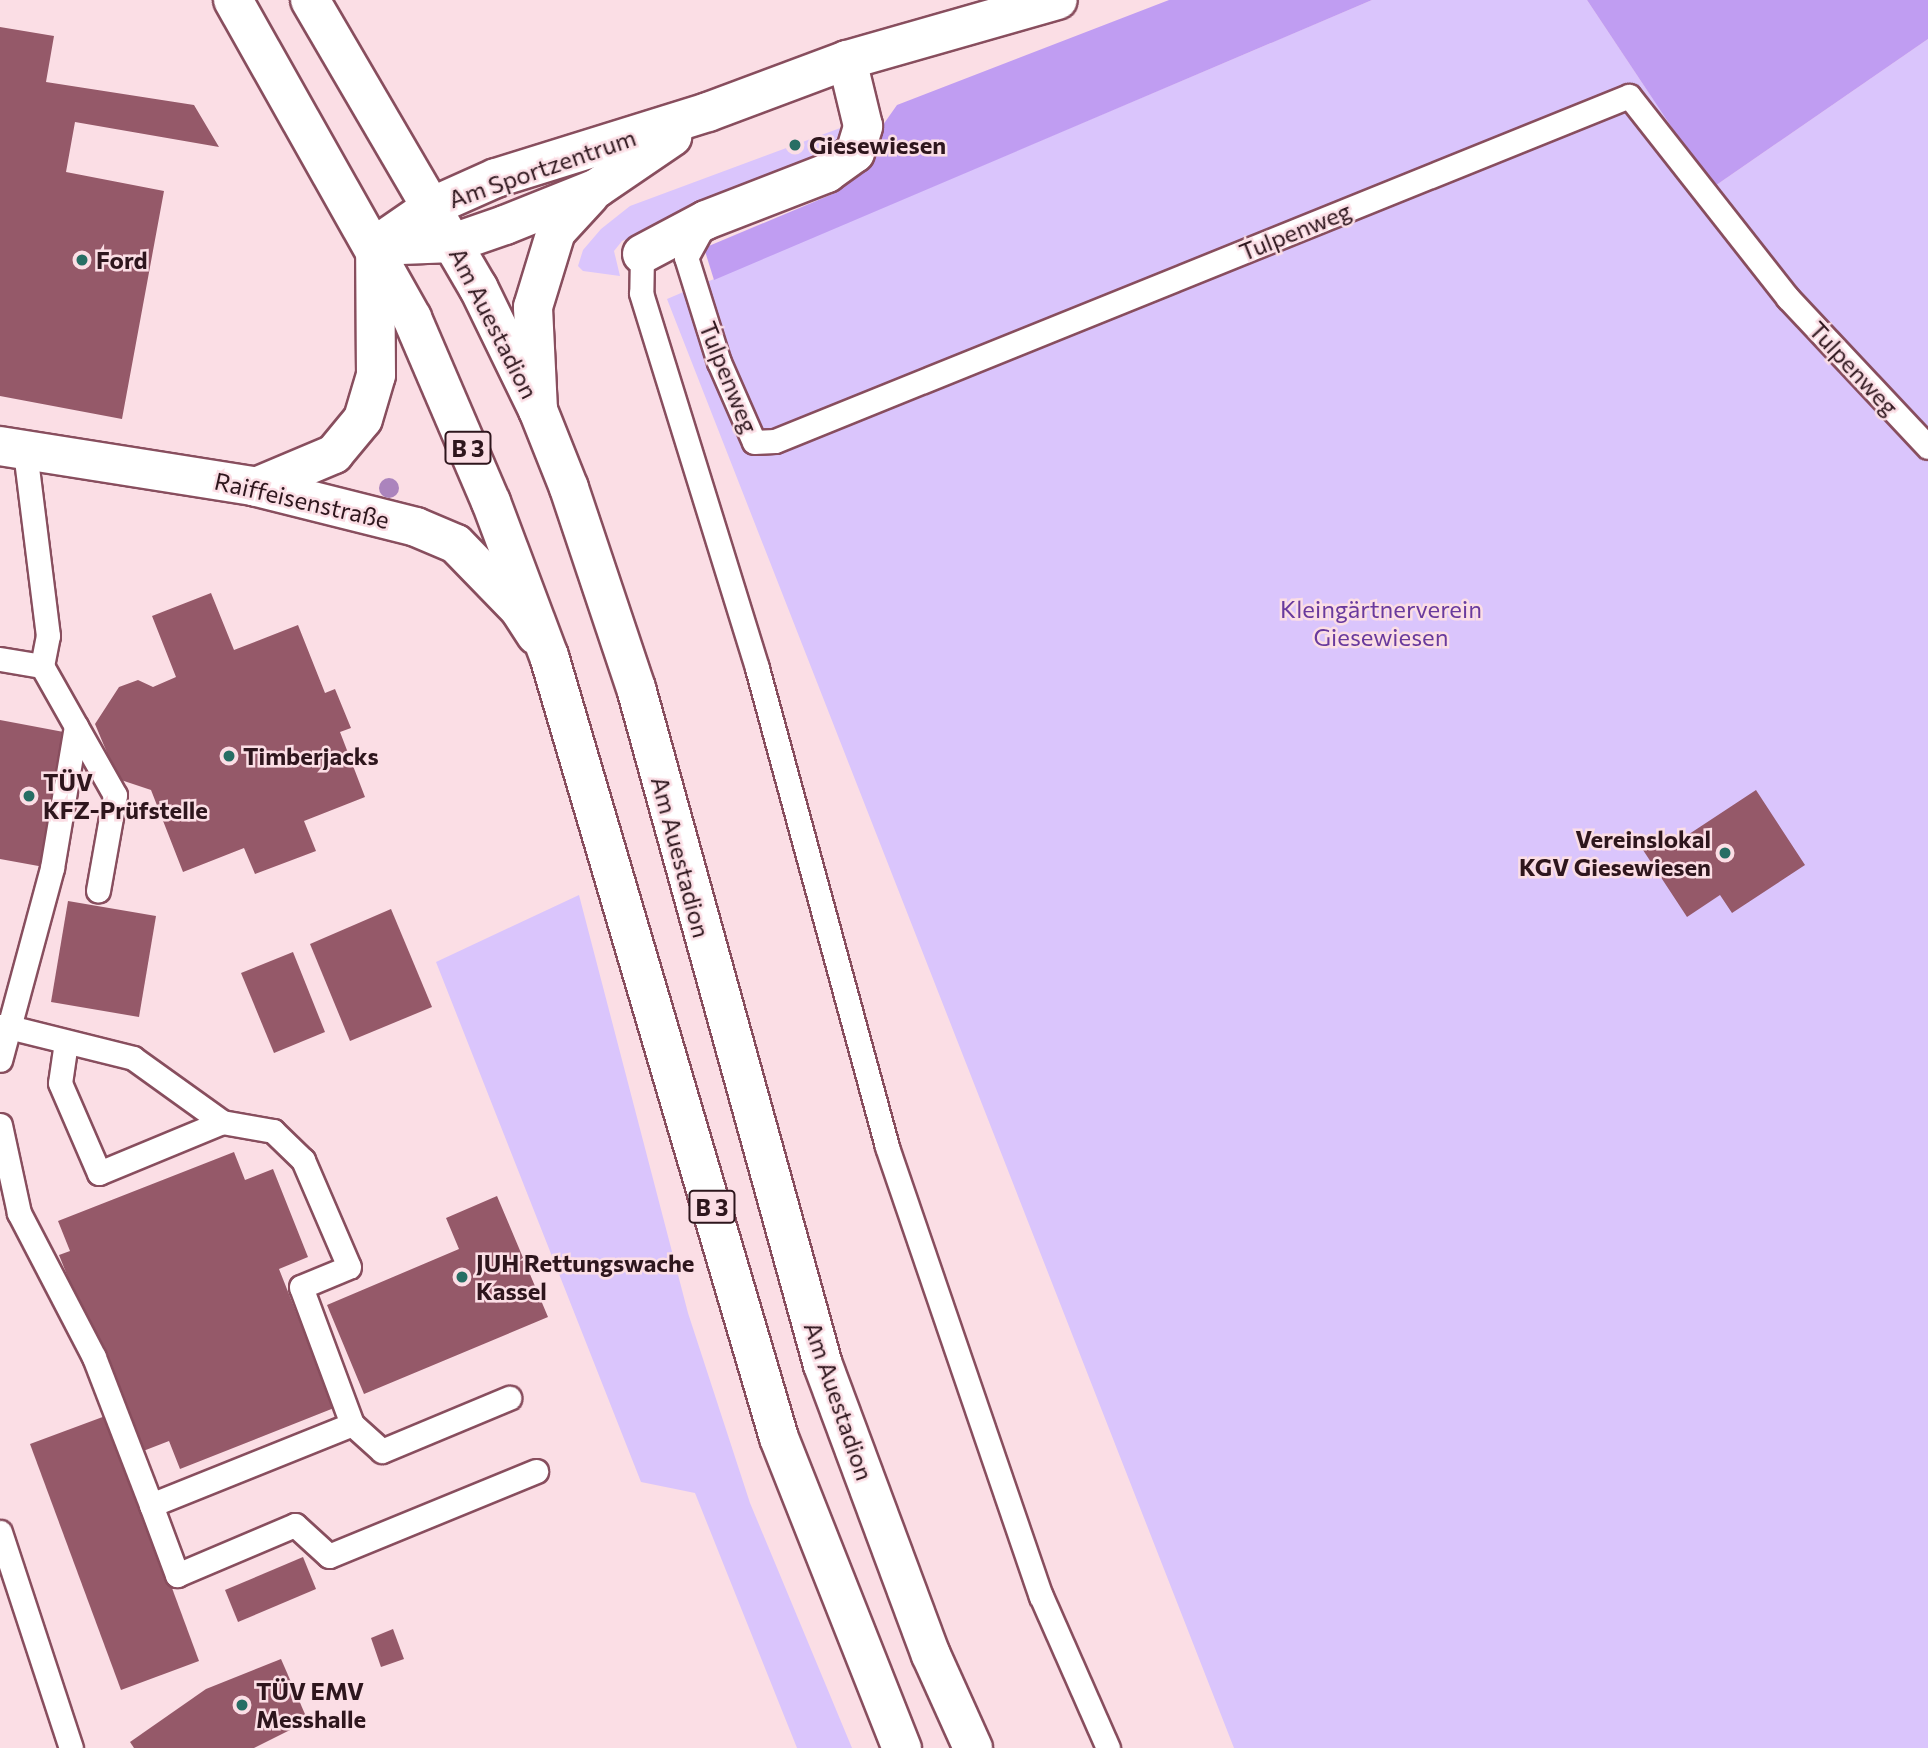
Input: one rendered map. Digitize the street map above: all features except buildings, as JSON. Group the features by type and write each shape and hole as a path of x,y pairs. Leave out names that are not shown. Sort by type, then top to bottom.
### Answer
{"main road":[{"name":"B 3","path":"233,0 375,246 412,318 491,502 549,656 779,1438 902,1748"},
{"name":"Am Auestadion","path":"310,0 433,206 538,410 636,688 823,1365 931,1656 973,1748"},
{"name":"Am Sportzentrum","path":"375,246 433,206 496,178 708,112 847,60 966,11 1058,0"},
{"path":"642,254 706,220 827,173 855,153 863,126 847,60"},
{"name":"Am Sportzentrum","path":"375,246 453,243 597,188 708,112"},
{"name":"B 3","path":"538,410 531,326 541,274 556,232 597,188"},
{"name":"B 3","path":"256,487 334,454 363,419 376,375 375,246"},
{"name":"Raiffeisenstraße","path":"12,449 256,487 416,527 456,544 519,609 549,656"}],"lane":[{"name":"Tulpenweg","path":"706,220 686,257 745,428 754,442 775,441 1629,96 1788,299 1928,447"},
{"path":"642,254 641,293 757,668 887,1147 1041,1595 1108,1748"},
{"path":"12,449 48,636 42,666 115,795 98,890"},
{"path":"0,659 42,666"},
{"path":"0,1060 4,1026 52,868 76,726"},
{"path":"4,1026 132,1058 222,1122 273,1131 303,1160 349,1267 301,1287 352,1424 382,1451 509,1398"},
{"path":"66,1042 60,1083 99,1173 222,1122"},
{"path":"0,1125 19,1213 94,1357 177,1575 295,1524 329,1556 536,1471"},
{"path":"151,1505 352,1424"},
{"path":"0,1532 71,1748"}],"green space":[{"name":"Kleingärtnerverein Giesewiesen","path":"1372,0 1587,0 1712,188 1928,39 1928,1748 1234,1748 667,299"},
{"path":"851,124 834,154 622,241 614,251 620,276 583,271 578,266 583,250 601,229 630,206"},
{"path":"579,895 688,1313 750,1503 852,1748 797,1748 695,1493 641,1482 436,962"}],"shaded area":[{"path":"1169,0 1372,0 714,280 704,248 835,193 897,105"},
{"path":"1587,0 1928,0 1928,39 1712,188"}],"place":[{"name":"Giesewiesen","path":"795,145"},
{"name":"Ford","path":"82,260"},
{"name":"Timberjacks","path":"229,756"},
{"name":"TÜV KFZ-Prüfstelle","path":"29,796"},
{"name":"Vereinslokal KGV Giesewiesen","path":"1725,853"},
{"name":"JUH Rettungswache Kassel","path":"462,1277"},
{"name":"TÜV EMV Messhalle","path":"242,1705"}]}
